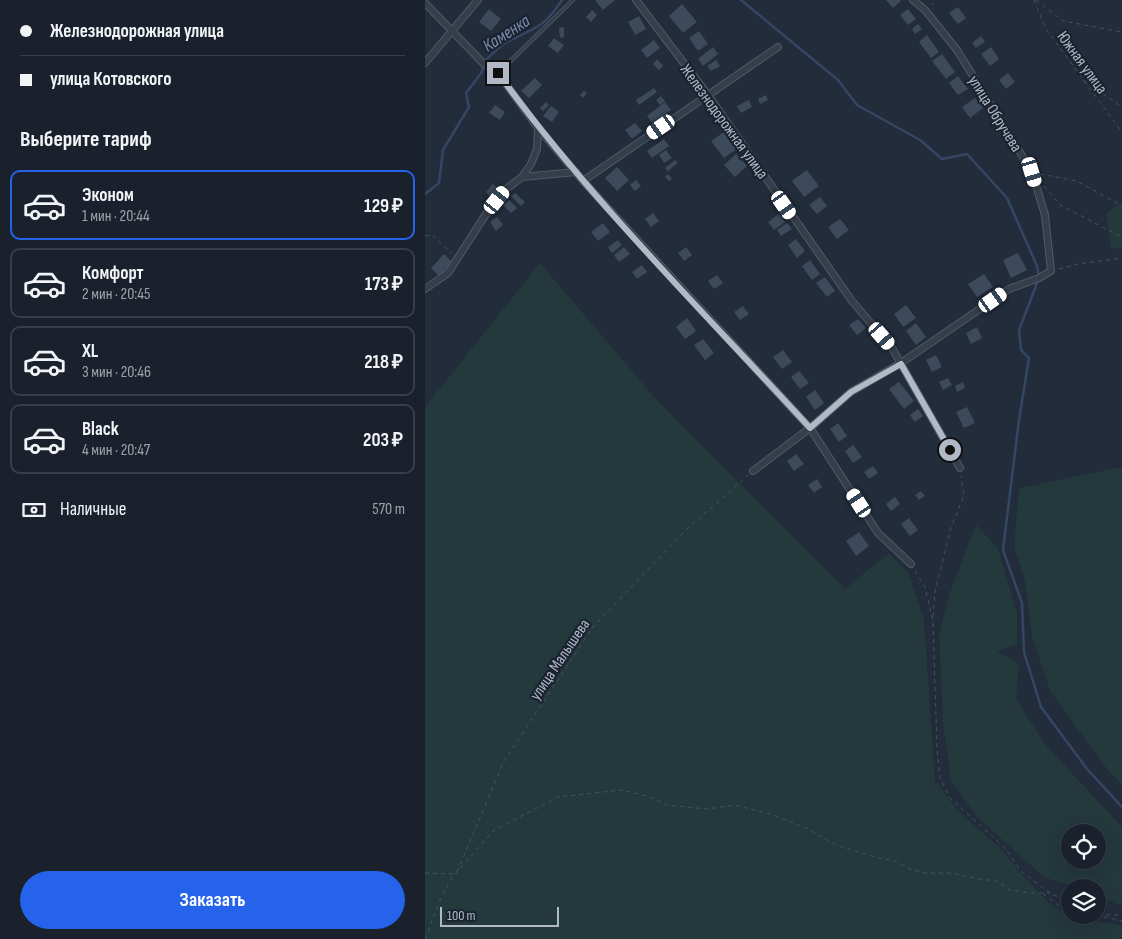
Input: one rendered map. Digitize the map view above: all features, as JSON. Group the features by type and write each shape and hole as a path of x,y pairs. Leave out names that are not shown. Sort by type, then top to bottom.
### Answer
{"street":[{"path":"425,63 478,0"},
{"name":"Железнодорожная улица","path":"636,0 708,95 852,301 892,348 960,468"},
{"name":"улица Обручева","path":"913,0 925,10 957,50 1032,172 1045,215 1051,271"},
{"path":"425,3 491,70 498,73 538,128 583,181 810,428 878,533 911,564"},
{"path":"583,181 777,47"},
{"path":"425,289 449,273 488,211 506,189 522,177 531,164 537,149 538,128"},
{"path":"522,177 576,172"},
{"path":"753,472 810,428 851,392 901,364 1009,289 1039,278 1051,271"}],"lane":[{"path":"498,73 573,0"}],"path":[{"path":"1035,0 1063,21 1122,32"},
{"name":"Южная улица","path":"1035,0 1046,29 1122,132"},
{"path":"1082,79 1122,107"},
{"path":"1032,172 1077,181 1122,206"},
{"path":"1043,185 1060,205 1122,237"},
{"path":"425,236 432,235 458,259"},
{"path":"1051,271 1078,264 1122,258"},
{"path":"960,468 964,495 951,528 935,592 933,620 937,749 940,778 950,798 1004,847 1022,872 1050,893 1061,898"},
{"name":"улица Малышева","path":"456,874 504,761 593,627 686,530 753,472"},
{"path":"911,564 925,587 933,620"},
{"path":"425,939 440,900 456,874 493,831 558,797 622,790 647,796 667,805 707,809 734,805 769,814 806,828 836,845 895,861 910,869 925,873 951,873 985,880 995,880 1011,890 1041,894 1050,893"},
{"path":"425,873 456,874"},
{"path":"1041,894 1061,907"},
{"path":"1106,915 1122,915"},
{"path":"1106,917 1122,921"}],"green space":[{"path":"1122,202 1122,249 1111,248 1106,213"},
{"path":"540,263 655,398 845,589 889,553 909,574 924,620 935,782 941,787 959,812 999,847 1041,895 1061,910 1061,924 1106,923 1122,926 1122,939 425,939 425,407"},
{"path":"1122,467 1122,785 1107,769 1050,691 1032,636 1025,581 1014,547 1019,488"},
{"path":"976,525 998,548 1017,614 1017,644 997,651 1019,664 1016,699 1045,744 1122,827 1122,906 1106,900 1106,879 1061,879 1061,883 1044,877 977,817 951,780 943,723 939,634 949,595"}],"building":[{"path":"595,0 615,0 603,10"},
{"path":"886,0 900,0 901,1 893,8"},
{"path":"682,4 697,22 683,33 669,16"},
{"path":"958,7 966,18 958,24 949,13"},
{"path":"489,9 501,19 491,31 479,22"},
{"path":"908,9 916,19 908,25 900,15"},
{"path":"592,10 597,15 591,22 586,17"},
{"path":"639,16 646,29 635,35 628,22"},
{"path":"918,24 922,29 915,34 912,29"},
{"path":"564,27 564,37 560,38 559,28"},
{"path":"699,31 708,44 698,51 689,38"},
{"path":"927,35 939,52 931,58 919,42"},
{"path":"981,36 985,42 976,48 972,43"},
{"path":"554,38 564,45 558,53 548,46"},
{"path":"654,40 660,48 647,58 641,50"},
{"path":"713,47 718,54 703,66 698,59"},
{"path":"991,47 999,59 990,66 981,54"},
{"path":"942,54 955,72 946,79 932,61"},
{"path":"657,59 663,66 659,70 653,64"},
{"path":"716,60 720,66 711,71 707,66"},
{"path":"1008,73 1015,82 1006,89 999,80"},
{"path":"958,76 968,89 958,95 949,83"},
{"path":"535,78 542,85 529,98 521,91"},
{"path":"654,88 657,92 639,105 636,100"},
{"path":"584,91 587,93 583,98 580,95"},
{"path":"766,95 768,100 760,104 758,99"},
{"path":"661,96 665,101 660,105 656,100"},
{"path":"975,98 983,108 970,118 962,107"},
{"path":"749,100 752,107 741,113 737,106"},
{"path":"546,102 549,105 543,111 540,108"},
{"path":"665,102 671,110 653,124 647,116"},
{"path":"495,105 505,112 500,120 489,113"},
{"path":"551,106 559,112 552,122 543,116"},
{"path":"635,123 642,131 632,139 625,130"},
{"path":"724,132 737,149 724,158 711,141"},
{"path":"664,139 669,146 652,158 647,151"},
{"path":"666,150 672,158 664,163 659,155"},
{"path":"736,154 747,166 735,177 724,165"},
{"path":"675,160 678,163 668,171 665,168"},
{"path":"617,167 629,180 617,191 605,178"},
{"path":"807,170 819,186 804,197 792,181"},
{"path":"668,174 672,179 669,181 665,177"},
{"path":"636,180 641,186 635,191 630,185"},
{"path":"493,184 502,191 494,200 486,192"},
{"path":"515,193 525,202 521,206 511,196"},
{"path":"820,197 827,206 817,214 809,205"},
{"path":"509,200 517,208 511,213 503,205"},
{"path":"653,213 659,221 651,227 645,219"},
{"path":"779,214 785,222 774,230 768,222"},
{"path":"497,217 503,225 496,231 490,222"},
{"path":"840,219 849,230 837,239 828,227"},
{"path":"603,223 610,232 598,241 591,232"},
{"path":"787,223 792,229 781,236 777,230"},
{"path":"796,239 805,251 797,258 788,245"},
{"path":"618,240 622,245 612,253 608,247"},
{"path":"624,247 630,254 619,262 614,255"},
{"path":"686,247 692,255 684,261 678,253"},
{"path":"1018,253 1027,270 1011,278 1003,260"},
{"path":"444,254 452,262 439,276 431,268"},
{"path":"810,260 820,274 812,280 802,266"},
{"path":"642,265 647,272 637,279 632,272"},
{"path":"984,274 993,287 977,297 968,284"},
{"path":"717,275 723,283 714,289 708,281"},
{"path":"825,277 835,291 827,297 816,283"},
{"path":"906,305 916,318 903,327 894,314"},
{"path":"743,306 749,314 740,320 734,312"},
{"path":"687,318 696,331 685,339 676,327"},
{"path":"858,319 866,328 857,335 849,325"},
{"path":"916,323 926,337 916,345 906,331"},
{"path":"977,327 982,338 971,344 966,333"},
{"path":"703,339 714,353 705,360 694,345"},
{"path":"783,350 792,362 782,369 773,357"},
{"path":"936,355 942,367 932,372 926,360"},
{"path":"799,371 809,383 800,389 791,377"},
{"path":"948,378 952,385 943,390 939,382"},
{"path":"899,382 914,401 904,409 889,389"},
{"path":"963,382 965,388 957,392 955,386"},
{"path":"815,390 824,403 815,410 806,397"},
{"path":"967,407 975,423 964,428 956,412"},
{"path":"918,409 923,416 915,422 910,415"},
{"path":"838,423 847,436 839,442 830,429"},
{"path":"853,445 862,457 853,463 845,451"},
{"path":"796,454 804,464 794,471 787,461"},
{"path":"873,466 878,473 869,479 864,472"},
{"path":"817,479 822,487 814,493 808,485"},
{"path":"921,491 925,496 919,500 915,495"},
{"path":"895,497 900,504 891,511 886,504"},
{"path":"909,518 918,530 910,536 901,524"},
{"path":"859,532 869,546 856,556 846,541"}],"waterway":[{"name":"Каменка","path":"425,194 439,183 443,150 469,107 466,93 482,72 483,63 504,44 544,22 562,0"},
{"path":"741,0 838,80 857,105 920,140 942,159 967,154 1007,198 1037,266 1039,278 1019,330 1021,350 1029,358 1019,420 1003,550 1022,603 1024,652 1041,707 1087,769 1122,807"}],"route":[{"path":"498,73 538,128 583,181 810,428 851,392 901,364 950,450"}]}
